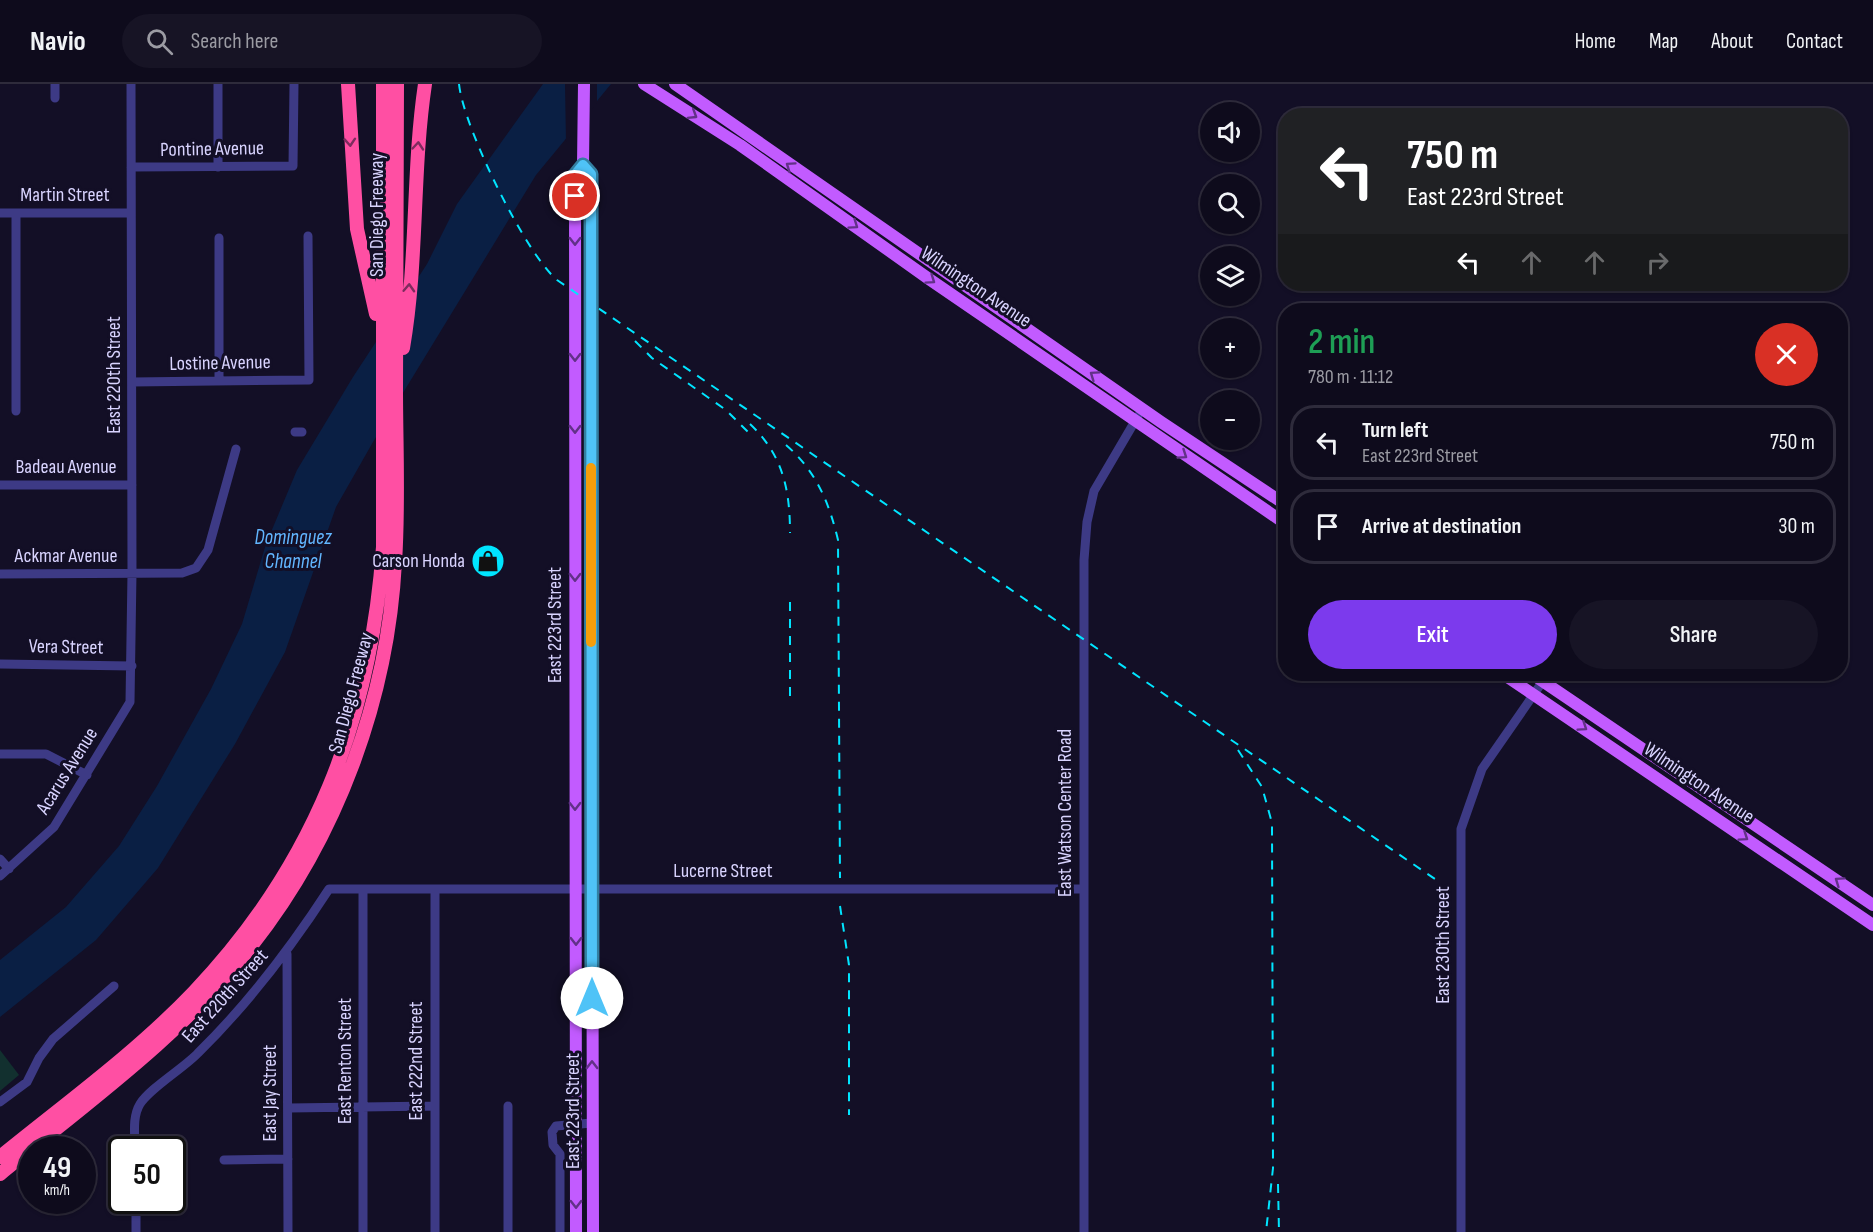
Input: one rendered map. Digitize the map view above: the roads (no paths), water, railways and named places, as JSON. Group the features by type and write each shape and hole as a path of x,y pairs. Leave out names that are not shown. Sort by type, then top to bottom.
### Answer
{"highway":[{"path":"348,84 357,229 376,314"},
{"name":"San Diego Freeway","path":"0,1147 155,1019 188,986 239,927 288,852 331,761 360,667 372,581 382,451 376,314 375,84"},
{"path":"383,84 385,296"},
{"path":"0,1157 152,1032 193,993 250,926 296,854 324,798 346,744 370,654 376,620 383,547 382,451 388,84"},
{"name":"San Diego Freeway","path":"0,1174 132,1067 193,1012 252,945 312,852 353,762 371,707 384,653 395,564 397,84"},
{"path":"396,388 408,318 418,143 425,84"},
{"path":"0,1163 144,1046 185,1009 253,930 295,868 346,759 369,684 376,647 388,548 382,451"}],"main road":[{"name":"East 223rd Street","path":"576,1232 574,176 583,165 584,84"},
{"name":"Wilmington Avenue","path":"644,84 740,145 1278,520"},
{"name":"Wilmington Avenue","path":"675,84 1142,409 1278,500"},
{"name":"East 223rd Street","path":"583,165 591,174 593,1232"},
{"path":"883,246 890,235"},
{"name":"Wilmington Avenue","path":"1514,681 1873,925"},
{"name":"Wilmington Avenue","path":"1543,681 1873,905"}],"street":[{"path":"55,84 55,98"},
{"name":"East 220th Street","path":"131,84 132,666"},
{"path":"218,84 218,167"},
{"name":"Pontine Avenue","path":"131,167 294,166 294,84"},
{"name":"Martin Street","path":"0,213 130,213"},
{"path":"16,213 16,411"},
{"name":"Lostine Avenue","path":"132,382 309,380 308,236"},
{"path":"219,238 219,381"},
{"name":"East Watson Center Road","path":"1084,1232 1082,639 1087,525 1095,491 1142,409"},
{"name":"Ackmar Avenue","path":"0,574 182,573 196,568 203,561 236,448"},
{"name":"Badeau Avenue","path":"0,485 132,484"},
{"name":"Vera Street","path":"0,664 132,666"},
{"name":"Acarus Avenue","path":"0,876 54,827 87,775 130,702 132,666"},
{"name":"East 230th Street","path":"1461,1232 1461,829 1482,769 1543,681"},
{"path":"0,754 46,754 87,775"},
{"path":"0,859 9,869"},
{"name":"Lucerne Street","path":"363,890 1083,889"},
{"name":"East 220th Street","path":"135,1136 135,1117 140,1104 197,1054 243,1006 287,954 329,890 363,890"},
{"name":"East Renton Street","path":"363,890 363,1232"},
{"name":"East 222nd Street","path":"435,890 435,1232"},
{"name":"East Jay Street","path":"287,954 288,1232"},
{"path":"0,1102 27,1082 39,1058 53,1039 114,986"},
{"path":"288,1108 434,1106"},
{"path":"508,1106 508,1232"},
{"path":"560,1232 560,1154 554,1145 552,1132 556,1126 592,1123"},
{"path":"224,1160 288,1159"},
{"path":"136,1214 136,1232"}],"water":[{"name":"Dominguez Channel","path":"543,84 611,84 536,175 373,442 336,507 285,652 235,744 158,868 96,940 0,1017 0,960 66,907 119,846 157,786 211,689 242,624 266,544 297,470 353,377 427,264 457,204"}],"railway":[{"path":"459,84 472,129 498,188 529,244 557,280 1435,879"},
{"path":"635,341 652,358 726,410 753,437"},
{"path":"750,424 770,448 782,474 788,502 790,533"},
{"path":"786,445 806,465 820,488 838,540 840,878"},
{"path":"790,602 790,699"},
{"path":"1238,750 1262,787 1272,823 1273,1168 1266,1232"},
{"path":"840,906 849,965 849,1115"},
{"path":"1278,1184 1279,1232"}],"place":[{"name":"Carson Honda","path":"488,561"}]}
